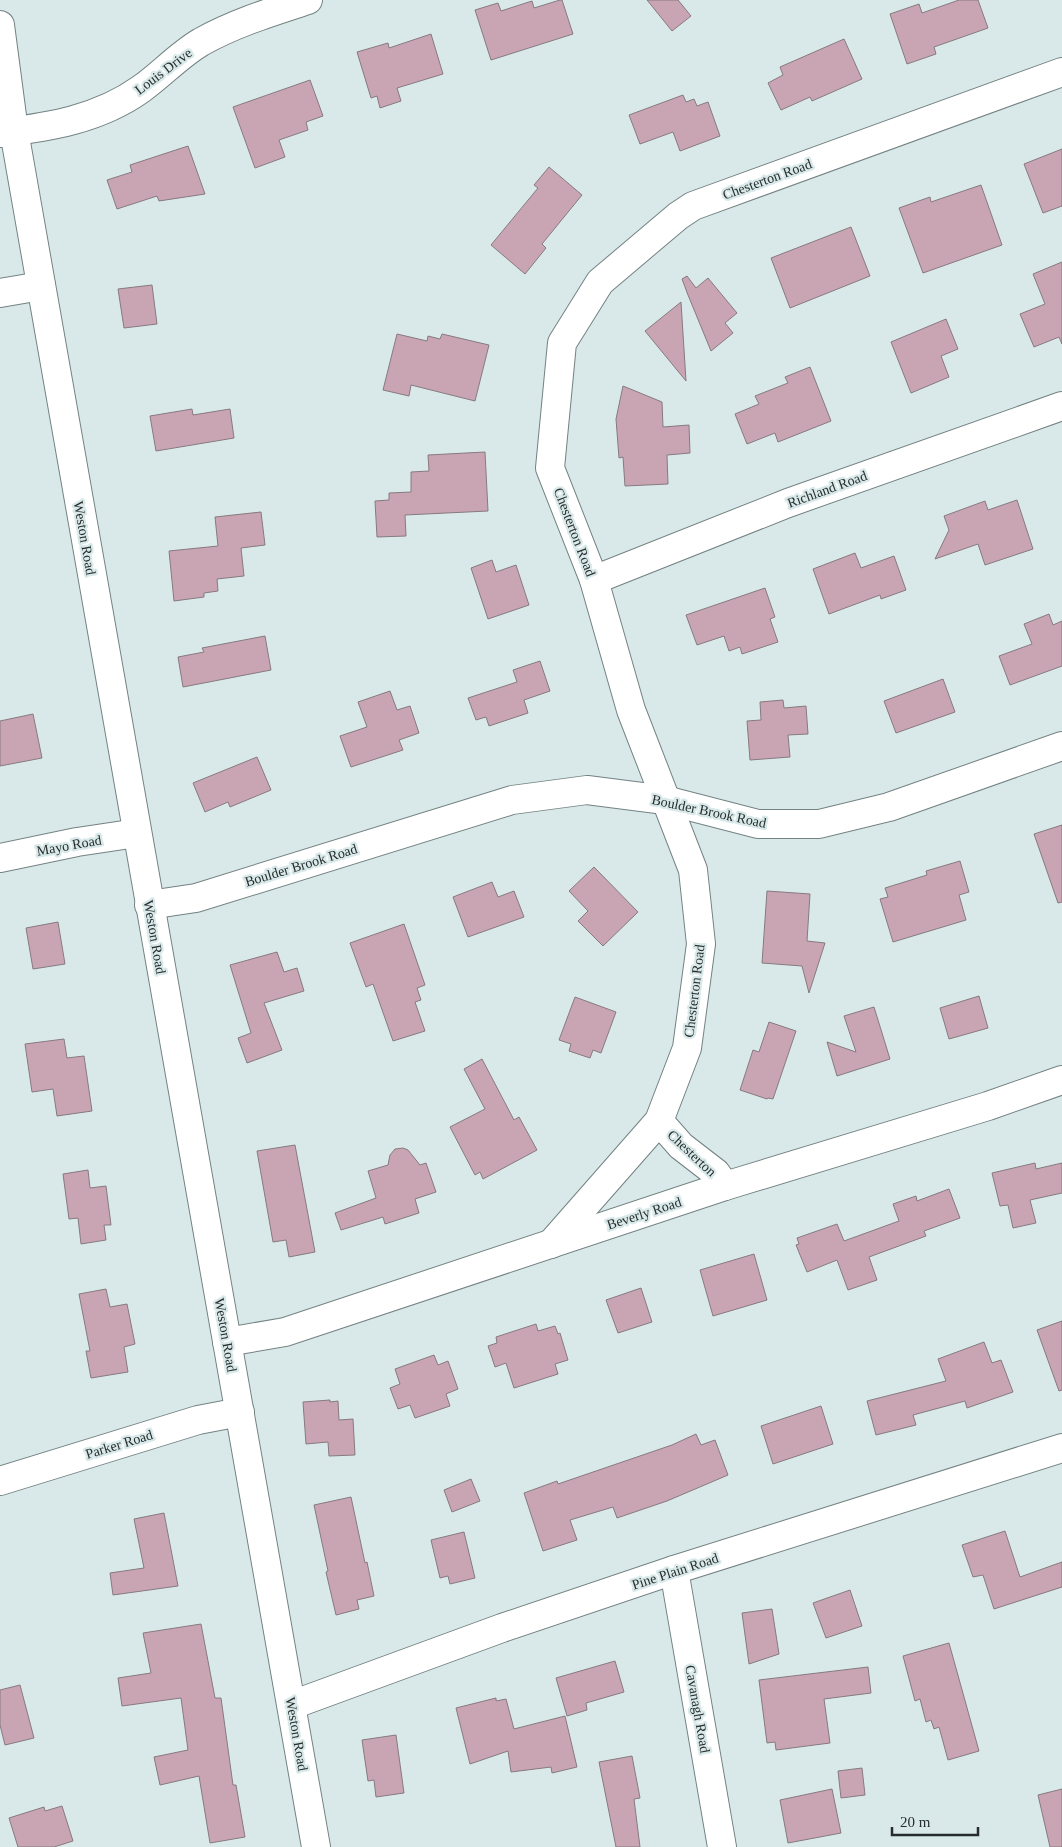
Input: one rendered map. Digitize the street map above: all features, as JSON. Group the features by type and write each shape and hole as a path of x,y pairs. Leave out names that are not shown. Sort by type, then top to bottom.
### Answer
{"street":[{"name":"Louis Drive","path":"7,132 56,125 86,117 114,106 141,89 198,44 226,28 308,0"},
{"name":"Weston Road","path":"0,25 7,132 41,286 316,1847"},
{"name":"Chesterton Road","path":"551,1244 659,1121 687,1048 701,944 693,870 631,710 594,580 550,468 562,343 600,282 678,216 693,206 1062,72"},
{"path":"0,293 41,286"},
{"name":"Richland Road","path":"594,580 788,503 1062,406"},
{"name":"Boulder Brook Road","path":"150,905 196,898 512,800 587,790 665,800 758,824 819,824 889,806 1062,746"},
{"name":"Mayo Road","path":"0,858 77,842 137,833"},
{"name":"Beverly Road","path":"227,1342 284,1332 725,1186 988,1106 1062,1080"},
{"name":"Chesterton","path":"659,1121 682,1146 716,1173 725,1186"},
{"name":"Parker Road","path":"0,1481 198,1420 240,1412"},
{"name":"Pine Plain Road","path":"292,1705 502,1628 674,1570 1062,1448"},
{"name":"Cavanagh Road","path":"674,1570 722,1847"}],"building":[{"path":"562,0 573,34 491,60 475,10 498,3 501,11 532,1 534,8"},
{"path":"647,0 678,0 691,16 672,31"},
{"path":"959,0 978,0 988,28 934,47 936,54 907,64 890,14 919,4 922,13"},
{"path":"431,34 443,74 397,88 401,101 380,108 377,96 371,98 357,52 388,43 389,48"},
{"path":"844,39 862,79 812,101 810,97 781,110 768,83 783,75 780,67"},
{"path":"310,80 323,116 306,122 308,130 279,140 285,157 255,168 233,107"},
{"path":"683,95 686,102 694,99 697,106 708,102 720,136 680,151 673,132 640,144 629,115"},
{"path":"188,146 205,194 159,201 157,196 117,209 107,180 132,172 130,165"},
{"path":"1062,149 1062,206 1043,213 1024,164"},
{"path":"549,167 582,195 542,244 546,248 525,274 491,245 538,188 534,185"},
{"path":"981,185 1002,245 923,273 899,208 930,197 931,202"},
{"path":"851,227 870,276 790,308 771,258"},
{"path":"1062,262 1062,344 1059,337 1034,347 1020,314 1045,304 1033,274"},
{"path":"687,276 696,288 708,278 737,313 725,323 733,333 711,351 682,279"},
{"path":"152,285 157,324 124,328 118,289"},
{"path":"681,302 686,381 645,331"},
{"path":"946,319 958,349 941,356 949,377 911,393 891,342"},
{"path":"397,334 427,341 428,336 440,339 442,334 489,345 475,401 411,385 409,396 383,390"},
{"path":"810,367 831,421 778,442 775,433 747,444 735,414 759,404 755,396 788,383 785,377"},
{"path":"623,386 662,402 663,427 689,425 690,453 667,455 668,484 625,486 623,457 619,458 616,419"},
{"path":"192,409 193,415 230,409 234,438 156,451 150,416"},
{"path":"485,452 488,511 405,515 406,536 377,537 375,501 389,500 389,493 411,492 411,472 429,471 428,455"},
{"path":"1017,500 1033,549 985,565 978,544 935,559 949,530 944,516 985,501 988,510"},
{"path":"261,512 265,545 241,548 244,576 217,579 218,591 204,593 204,597 174,601 169,551 218,546 215,517"},
{"path":"855,553 861,568 894,556 906,590 881,599 880,595 829,614 813,569"},
{"path":"492,560 496,572 516,565 529,605 488,619 471,568"},
{"path":"765,588 775,617 770,619 778,642 742,654 740,647 729,651 724,636 697,645 686,615"},
{"path":"1049,614 1053,625 1062,621 1062,666 1010,685 999,656 1032,644 1024,624"},
{"path":"265,636 271,670 183,687 178,657 204,652 202,648"},
{"path":"540,661 550,691 524,700 528,713 489,726 486,717 476,720 468,698 517,682 513,670"},
{"path":"943,679 955,712 896,733 884,701"},
{"path":"390,691 397,710 410,706 419,733 399,740 403,750 351,767 340,736 367,727 358,702"},
{"path":"783,700 784,708 806,706 808,734 788,735 790,757 750,760 747,721 761,720 760,702"},
{"path":"33,714 42,758 0,766 0,721"},
{"path":"257,757 271,790 230,807 228,802 205,812 193,783"},
{"path":"1062,825 1062,902 1058,903 1034,834"},
{"path":"960,861 969,892 959,895 966,920 893,942 880,899 888,897 885,888 927,875 926,871"},
{"path":"594,867 638,912 603,946 578,921 588,911 569,891"},
{"path":"492,882 498,897 514,891 524,917 468,937 453,897"},
{"path":"767,891 810,894 807,941 825,943 809,993 802,966 762,963"},
{"path":"58,922 65,964 33,969 26,928"},
{"path":"404,924 425,985 417,988 421,1000 415,1002 425,1031 393,1041 373,984 366,987 350,943"},
{"path":"277,952 284,972 297,968 304,991 264,1003 282,1050 247,1063 238,1038 251,1033 230,965"},
{"path":"979,996 988,1028 949,1039 940,1008"},
{"path":"575,997 616,1012 601,1053 593,1050 590,1058 569,1051 571,1044 559,1040"},
{"path":"874,1007 890,1059 837,1076 827,1042 856,1052 844,1016"},
{"path":"769,1022 796,1031 773,1099 767,1099 740,1090 753,1050 759,1052"},
{"path":"64,1039 67,1058 84,1056 92,1111 57,1116 53,1089 32,1092 25,1044"},
{"path":"482,1059 514,1120 519,1117 537,1150 483,1179 480,1172 475,1175 450,1127 485,1109 464,1069"},
{"path":"295,1145 315,1252 289,1257 286,1240 273,1242 257,1151"},
{"path":"403,1148 408,1150 420,1165 426,1163 436,1192 415,1199 419,1213 385,1224 383,1217 341,1230 335,1213 376,1198 368,1171 388,1165 390,1155 395,1149"},
{"path":"1035,1163 1036,1169 1062,1163 1062,1193 1030,1200 1036,1223 1013,1228 1008,1205 1000,1206 992,1173"},
{"path":"88,1170 90,1188 106,1186 111,1225 104,1225 106,1240 81,1244 78,1218 69,1219 63,1174"},
{"path":"949,1189 960,1218 924,1231 926,1236 869,1257 877,1280 848,1290 837,1260 807,1272 796,1245 799,1244 797,1238 837,1224 844,1241 899,1221 893,1204 916,1196 917,1201"},
{"path":"754,1254 767,1300 713,1316 700,1270"},
{"path":"641,1288 652,1322 618,1333 606,1300"},
{"path":"106,1289 110,1307 127,1304 135,1344 124,1347 128,1372 91,1378 86,1351 90,1351 79,1294"},
{"path":"1062,1321 1062,1390 1059,1391 1037,1330"},
{"path":"536,1324 538,1331 555,1326 558,1334 560,1333 568,1360 555,1364 558,1374 514,1388 506,1363 495,1367 488,1346 497,1343 496,1337"},
{"path":"984,1342 992,1363 1001,1360 1013,1392 967,1408 965,1401 913,1415 916,1425 876,1435 867,1401 946,1381 938,1359"},
{"path":"434,1355 438,1365 448,1361 458,1389 446,1394 450,1406 415,1418 410,1405 398,1409 390,1388 400,1384 395,1369"},
{"path":"330,1400 330,1402 338,1401 339,1420 353,1419 355,1455 329,1456 328,1442 306,1444 303,1402"},
{"path":"821,1406 833,1444 773,1464 761,1426"},
{"path":"696,1434 701,1445 715,1440 728,1475 667,1501 617,1518 613,1507 570,1520 577,1540 543,1551 524,1493 557,1481 558,1484 672,1445"},
{"path":"471,1479 480,1501 452,1512 444,1490"},
{"path":"351,1497 374,1596 357,1600 359,1609 336,1615 314,1505"},
{"path":"164,1513 178,1586 113,1595 110,1573 144,1568 134,1519"},
{"path":"1005,1531 1020,1577 1062,1562 1062,1587 994,1609 983,1575 973,1577 962,1545"},
{"path":"464,1532 475,1578 450,1584 448,1576 440,1578 431,1540"},
{"path":"850,1590 862,1626 826,1638 813,1603"},
{"path":"772,1609 779,1654 749,1664 742,1613"},
{"path":"201,1624 215,1698 221,1698 233,1785 236,1785 245,1837 210,1843 199,1776 160,1785 154,1757 188,1750 181,1698 122,1706 118,1678 151,1673 143,1633"},
{"path":"949,1643 979,1751 948,1760 939,1727 934,1729 931,1720 926,1722 920,1699 915,1701 903,1656"},
{"path":"615,1661 624,1692 586,1703 587,1710 567,1716 556,1678"},
{"path":"868,1667 871,1693 824,1699 830,1743 776,1750 775,1742 767,1743 759,1680"},
{"path":"20,1685 34,1738 5,1745 0,1725 0,1690"},
{"path":"496,1698 496,1701 506,1699 514,1729 565,1716 577,1767 552,1773 551,1767 511,1772 508,1751 470,1764 456,1708"},
{"path":"396,1735 404,1793 376,1797 374,1780 368,1781 362,1740"},
{"path":"632,1756 640,1798 634,1799 640,1847 616,1847 599,1762"},
{"path":"862,1768 865,1795 841,1798 838,1771"},
{"path":"832,1789 841,1833 788,1843 780,1800"},
{"path":"1062,1789 1062,1847 1050,1847 1038,1795"},
{"path":"62,1806 73,1841 54,1847 18,1847 9,1818 44,1807 45,1811"}]}
